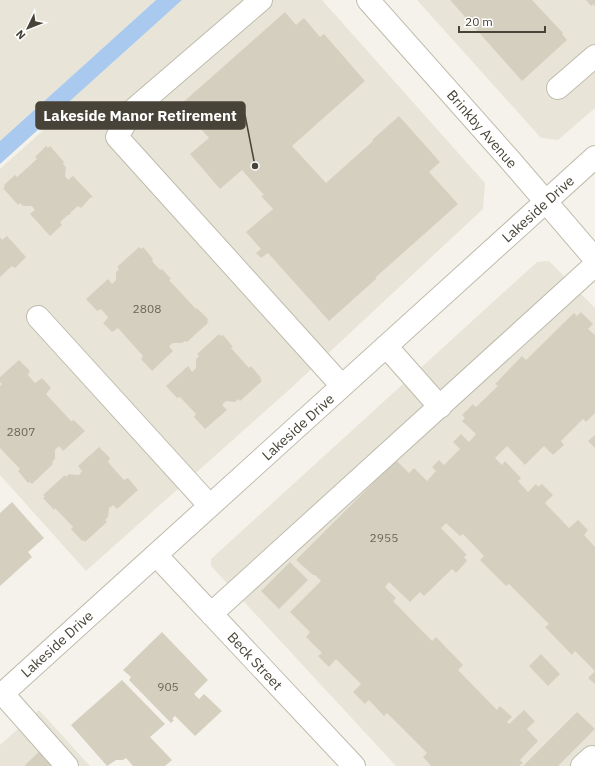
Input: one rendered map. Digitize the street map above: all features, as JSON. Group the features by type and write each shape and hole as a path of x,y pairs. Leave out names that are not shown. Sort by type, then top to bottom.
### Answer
{"street":[{"path":"261,0 133,110 117,137 342,386"},
{"name":"Brinkby Avenue","path":"368,0 510,160 595,259"},
{"path":"558,88 595,56"},
{"name":"Lakeside Drive","path":"1,695 595,157"},
{"path":"211,614 595,265"},
{"path":"38,317 210,506"},
{"path":"386,346 440,407"},
{"name":"Beck Street","path":"156,555 354,766"},
{"path":"1,695 67,766"}],"shaded area":[{"path":"0,0 156,0 0,141"},
{"path":"182,0 322,0 485,183 483,209 290,389 86,571 0,475 0,169 49,125 50,119"},
{"path":"417,0 595,0 595,108 558,140 541,138"},
{"path":"549,261 595,308 595,766 396,766 211,566 211,559 537,262"},
{"path":"39,710 90,766 0,766 0,745"}],"water":[{"path":"156,0 182,0 0,164 0,141"}],"building":[{"path":"450,0 532,0 563,33 562,34 567,40 522,81"},
{"path":"586,0 595,0 595,7 593,4 591,6"},
{"path":"285,12 296,25 304,18 320,37 324,34 365,81 292,146 326,183 399,116 440,162 429,172 458,204 329,321 268,253 261,258 256,253 261,249 246,232 273,209 261,196 264,195 242,170 220,189 190,154 209,138 180,105"},
{"path":"46,146 48,148 50,146 64,162 63,164 66,167 65,176 68,180 73,176 93,197 90,198 81,208 78,206 70,213 70,215 60,222 62,225 50,236 30,214 35,210 32,206 23,206 20,203 18,205 3,188 5,187 4,185 15,175 17,177 37,159 35,157"},
{"path":"7,236 26,257 15,268 12,266 0,277 0,237 2,240"},
{"path":"139,247 141,249 143,247 153,259 152,261 160,270 162,269 171,279 169,280 196,309 197,308 208,319 207,321 209,322 187,342 173,343 169,346 173,351 152,371 141,359 143,356 118,328 112,332 103,323 108,317 101,309 97,311 86,299 108,279 112,284 116,280 116,272 119,269 117,267"},
{"path":"581,312 593,324 588,329 595,335 595,413 586,422 583,419 561,441 564,445 553,455 544,446 525,465 507,446 495,458 502,465 505,461 521,478 518,481 528,492 536,484 538,487 542,484 553,495 545,503 569,528 578,520 588,530 584,535 595,547 595,671 575,651 572,655 545,627 549,624 509,584 506,586 480,560 484,556 463,534 460,536 446,523 441,528 467,555 464,557 467,561 456,573 452,569 424,596 420,592 410,602 389,582 385,587 396,598 393,601 432,641 436,637 463,665 458,670 497,710 500,706 512,717 507,722 509,724 524,710 535,721 527,729 538,741 520,760 523,763 519,766 431,766 423,757 427,753 387,713 384,716 369,700 365,704 353,692 361,684 336,659 329,667 318,656 322,653 306,637 310,632 290,612 321,581 296,560 396,460 409,473 414,468 427,481 436,471 432,467 439,460 444,465 460,449 453,442 461,434 469,442 476,434 462,421 465,418 462,415 473,404 476,407 498,386 495,384 522,356 526,360 574,313 577,316"},
{"path":"219,334 221,336 223,335 233,347 231,348 249,368 251,366 262,381 240,401 238,399 235,402 226,401 222,405 227,410 205,429 194,417 196,414 180,397 177,398 166,386 188,366 192,372 196,368 196,359 199,356 197,354"},
{"path":"19,360 30,371 28,375 35,383 42,378 51,388 46,394 71,421 74,420 85,431 63,451 59,446 55,450 55,459 52,462 53,464 32,484 30,482 28,483 18,471 20,469 0,448 0,386 2,384 0,382 0,377"},
{"path":"595,435 595,448 588,441"},
{"path":"99,447 110,458 108,462 124,480 128,478 138,490 117,509 113,505 109,508 108,517 105,520 107,522 85,542 83,540 82,541 71,529 73,527 55,508 54,510 43,498 45,497 43,495 65,475 66,477 69,474 79,475 82,471 78,466"},
{"path":"12,502 44,538 28,552 32,557 0,586 0,513"},
{"path":"290,562 308,580 279,609 261,591"},
{"path":"162,632 208,680 194,694 199,699 204,694 222,711 195,736 175,716 171,723 129,680 131,677 123,670"},
{"path":"541,654 560,674 548,686 529,666"},
{"path":"595,671 595,684 588,678"},
{"path":"122,680 165,724 150,737 172,760 165,766 133,766 126,758 123,760 116,760 107,766 71,725"},
{"path":"577,712 595,729 558,766 523,766"},
{"path":"42,749 58,766 25,765"}],"place":[{"name":"Lakeside Manor Retirement","path":"255,166"}]}
